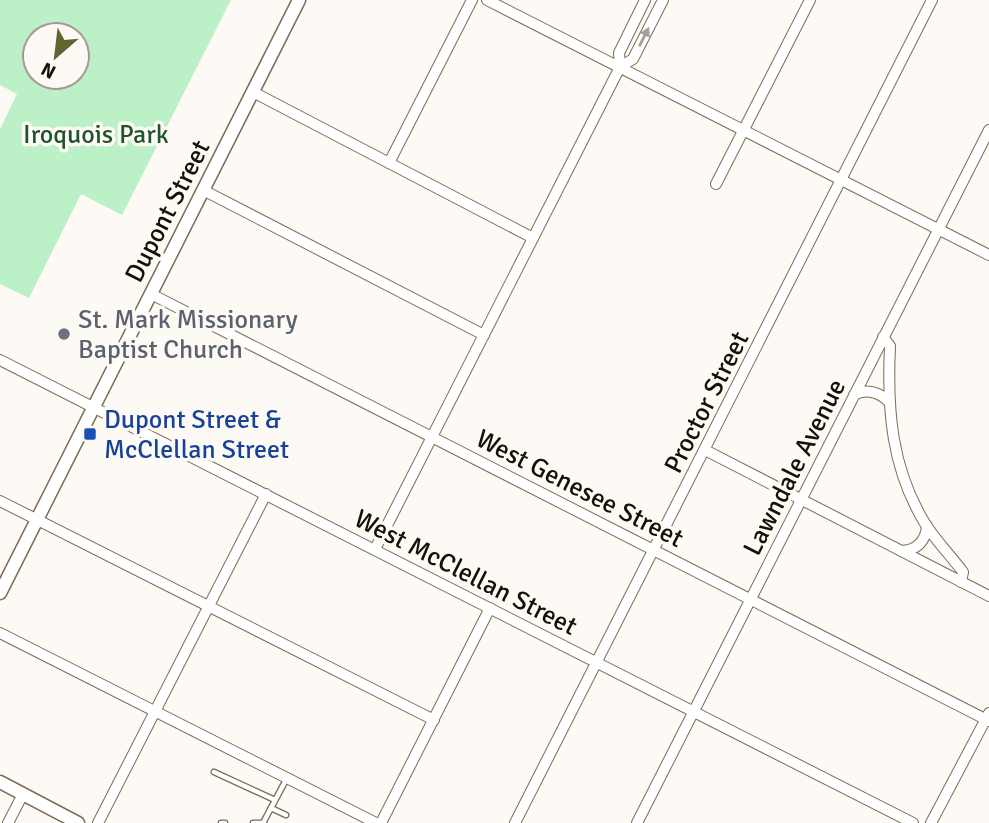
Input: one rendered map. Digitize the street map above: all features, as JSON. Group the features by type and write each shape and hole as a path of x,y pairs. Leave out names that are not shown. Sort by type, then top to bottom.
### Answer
{"street":[{"name":"Dupont Street","path":"0,593 299,0"},
{"path":"389,163 472,0"},
{"path":"487,0 989,255"},
{"path":"375,549 620,67 619,53 645,0"},
{"path":"620,67 633,59 663,0"},
{"path":"716,184 810,0"},
{"name":"Proctor Street","path":"515,823 933,0"},
{"path":"253,92 533,238"},
{"name":"Lawndale Avenue","path":"637,823 989,130"},
{"path":"203,190 484,335"},
{"name":"West Genesee Street","path":"151,294 988,718"},
{"path":"883,337 890,346 889,402 893,441 902,473 927,526 962,570 961,582"},
{"name":"West McClellan Street","path":"0,360 694,711 898,820 913,823"},
{"path":"854,395 869,391 880,394 889,402"},
{"path":"705,450 989,596"},
{"path":"98,823 266,494"},
{"path":"0,501 434,720"},
{"path":"901,551 917,546 925,536 927,526"},
{"path":"0,633 379,823 491,608"},
{"path":"932,823 988,718"},
{"path":"0,782 78,823"},
{"path":"8,823 23,794"}],"lane":[{"path":"214,772 275,800"},
{"path":"253,823 264,823 287,778"},
{"path":"271,808 286,815"}],"green space":[{"name":"Iroquois Park","path":"0,0 231,0 122,215 81,194 29,298 0,284 0,129 17,94 0,85"}],"place":[{"name":"St. Mark Missionary Baptist Church","path":"64,334"},
{"name":"Dupont Street & McClellan Street","path":"90,434"}]}
